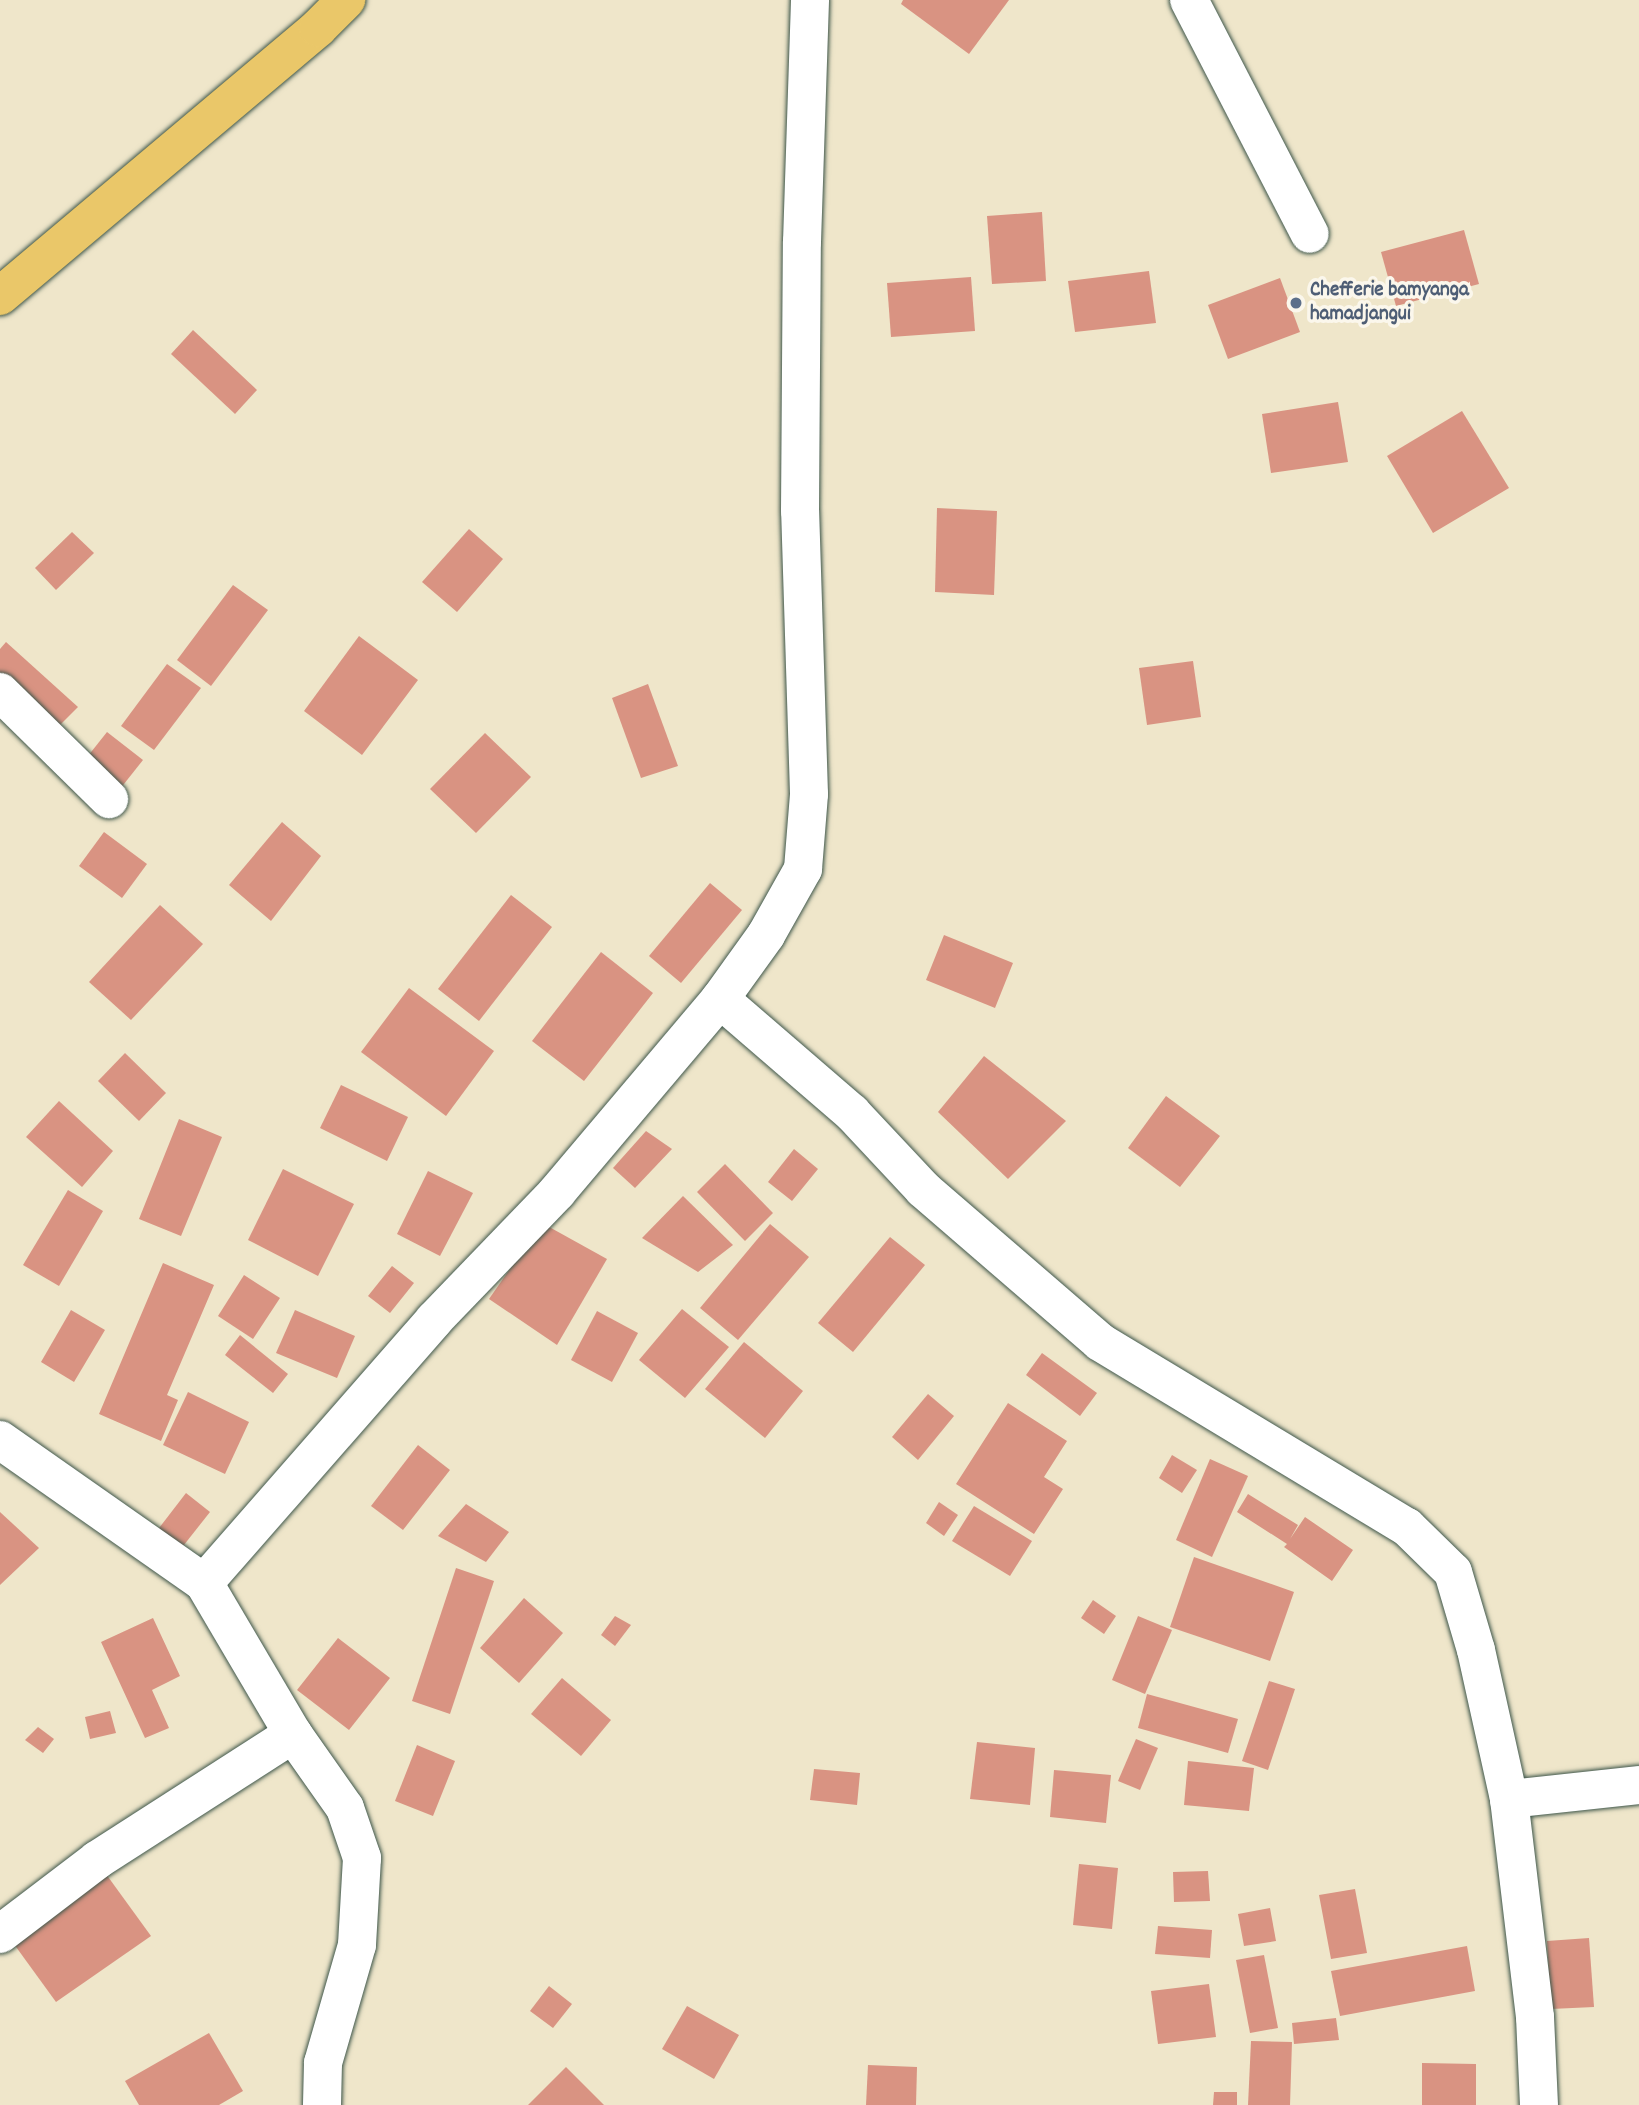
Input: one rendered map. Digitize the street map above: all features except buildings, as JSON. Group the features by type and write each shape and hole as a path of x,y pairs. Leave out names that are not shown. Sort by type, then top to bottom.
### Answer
{"highway":[{"path":"0,296 318,28 346,0"}],"street":[{"path":"204,1583 434,1320 557,1192 720,999 766,935 803,869 810,794 800,497 802,242 810,0"},
{"path":"1189,0 1310,234"},
{"path":"0,692 109,799"},
{"path":"720,999 852,1112 923,1189 1100,1342 1407,1527 1453,1572 1476,1650 1509,1799 1535,2017 1539,2105"},
{"path":"0,1440 204,1583 293,1734 345,1808 362,1858 357,1945 323,2063 322,2105"},
{"path":"0,1934 97,1860 293,1734"},
{"path":"1509,1799 1639,1784"}],"place":[{"name":"Chefferie bamyanga hamadjangui","path":"1296,303"}]}
